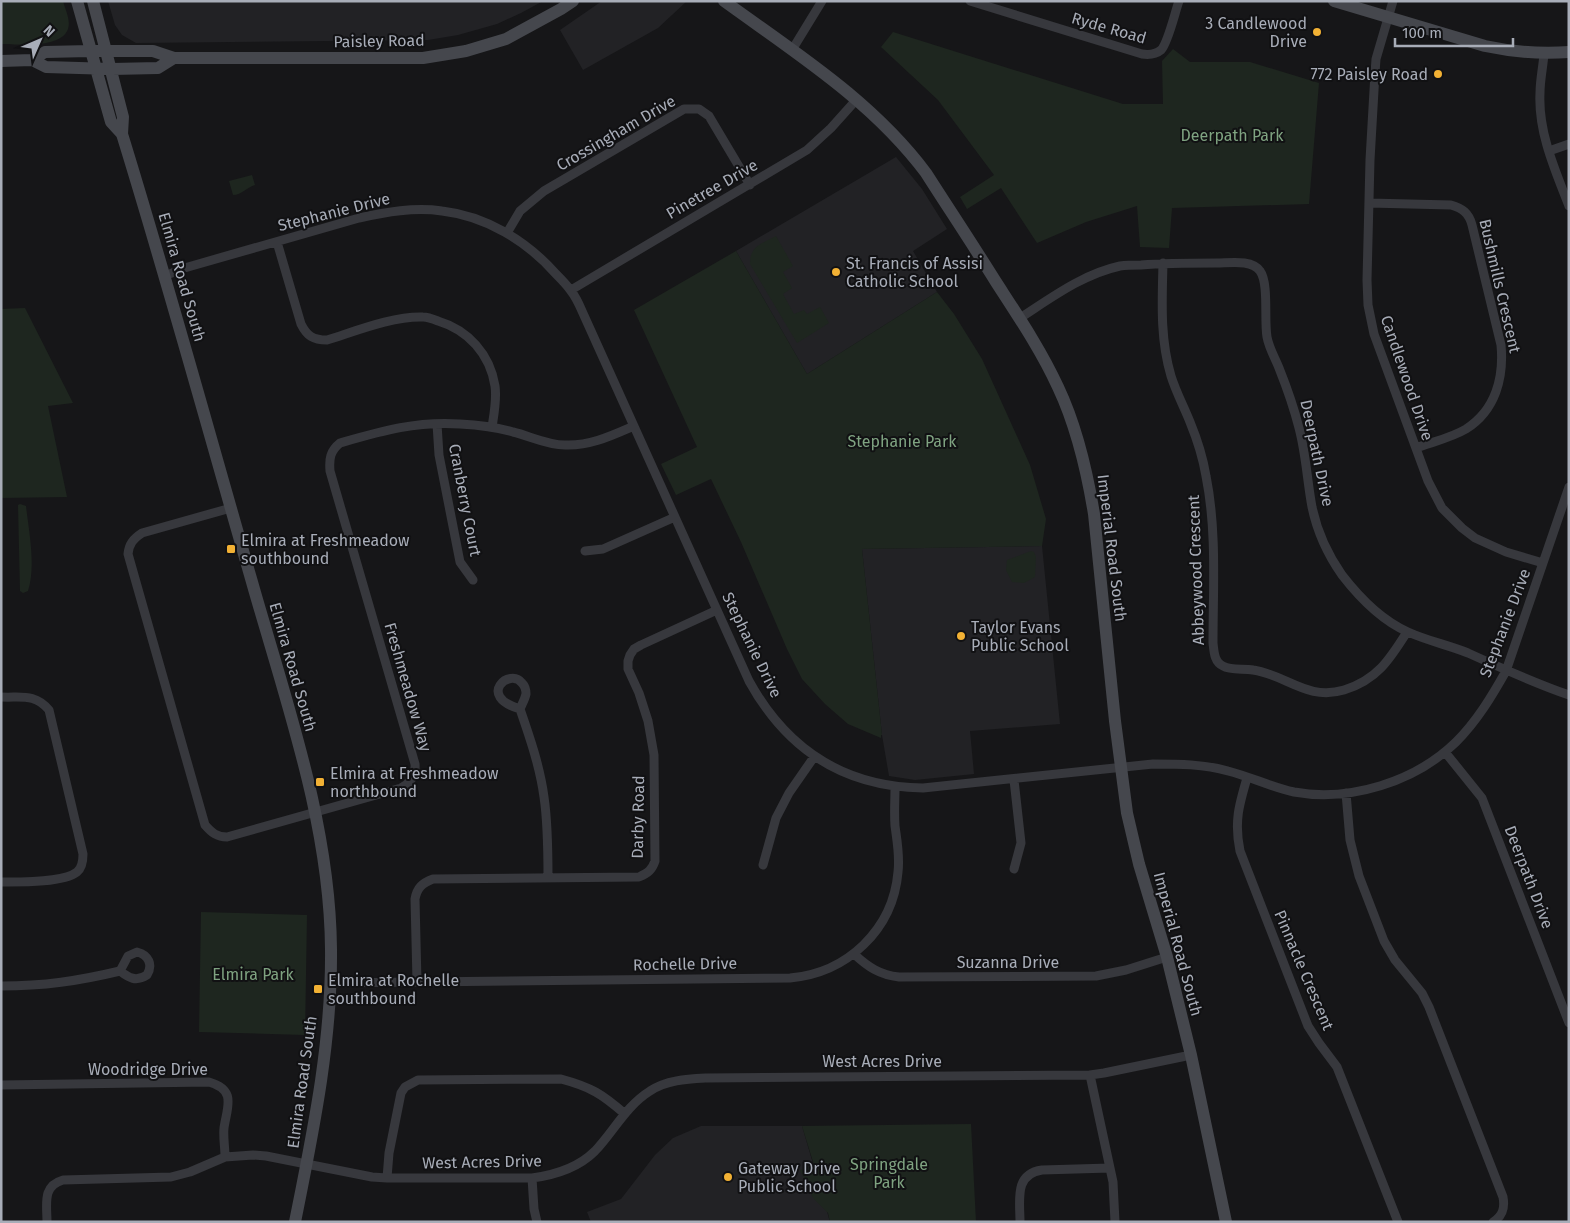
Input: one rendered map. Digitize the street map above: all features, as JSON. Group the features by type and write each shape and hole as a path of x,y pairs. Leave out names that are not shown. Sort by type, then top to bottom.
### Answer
{"street":[{"name":"Elmira Road South","path":"77,1 111,122 122,134"},
{"name":"Elmira Road South","path":"93,1 124,117 122,134 165,276 292,722 315,812 327,890 331,948 330,983 326,1050 295,1222"},
{"name":"Paisley Road","path":"1,61 32,60 45,52 90,51 153,51 174,58 423,58 466,50 506,39 573,1"},
{"name":"Imperial Road South","path":"724,1 857,99 888,128 921,166 1020,318 1058,388 1072,424 1090,488 1115,721 1132,837 1167,957 1191,1055 1226,1222"},
{"path":"792,50 822,1"},
{"name":"Ryde Road","path":"970,1 1150,55 1164,46 1179,1"},
{"path":"1334,1 1485,46 1510,51 1544,54 1569,52"},
{"name":"Candlewood Drive","path":"1393,1 1376,59 1374,73 1367,280 1370,320 1428,482 1442,508 1475,538 1491,546 1543,563"},
{"path":"1544,54 1540,94 1542,116 1549,150 1569,206"},
{"name":"Paisley Road","path":"32,60 46,68 112,69 158,68 174,58"},
{"name":"Pinetree Drive","path":"571,290 807,150 831,128 857,99"},
{"name":"Crossingham Drive","path":"507,233 520,211 544,191 684,109 699,109 709,116 750,185"},
{"path":"1549,150 1569,144"},
{"name":"Bushmills Crescent","path":"1369,203 1451,205 1463,209 1467,213 1472,225 1502,345 1501,378 1490,404 1478,419 1466,429 1416,448"},
{"name":"Stephanie Drive","path":"165,276 181,269 388,211 442,211 474,219 507,233 528,246 571,290 582,311 749,681 762,704 784,730 814,757 849,774 895,787 923,788 1160,764 1202,766 1228,771 1294,792 1317,794 1346,794 1400,779 1445,752 1471,725 1506,671 1569,487"},
{"path":"277,242 301,324 306,334 315,340 327,340 401,318 425,317 452,325 471,339 485,357 495,386 492,428"},
{"name":"Deerpath Drive","path":"1020,318 1070,286 1098,273 1120,266 1163,263 1250,264 1258,268 1264,281 1265,326 1268,340 1290,395 1300,429 1312,506 1323,541 1334,563 1357,593 1374,609 1407,632 1455,648 1506,671 1569,695"},
{"name":"Abbeywood Crescent","path":"1163,263 1162,313 1166,358 1202,456 1210,497 1213,548 1213,643 1217,662 1230,669 1254,670 1267,673 1309,691 1333,692 1354,686 1384,666 1392,657 1407,632"},
{"name":"Freshmeadow Way","path":"230,508 142,534 134,539 129,547 128,554 205,825 216,836 227,837 401,788 411,780 415,770 332,478 329,460 332,452 340,443 392,428 418,424 460,424 512,431 552,444 564,445 599,441 634,426"},
{"name":"Cranberry Court","path":"437,424 439,455 460,562 473,580"},
{"path":"584,551 604,549 675,517"},
{"name":"Darby Road","path":"417,982 415,899 417,890 423,883 432,879 638,877 648,873 655,860 654,756 648,721 639,693 628,669 628,661 634,650 641,645 717,610"},
{"path":"1,697 34,698 43,702 49,710 83,854 82,864 78,872 68,877 35,882 1,882"},
{"path":"520,709 535,752 544,798 547,820 548,878"},
{"name":"Deerpath Drive","path":"1445,752 1482,798 1569,1023"},
{"path":"762,865 776,818 789,792 814,757"},
{"name":"Pinnacle Crescent","path":"1247,778 1236,821 1240,851 1308,1026 1337,1067 1398,1222"},
{"path":"1014,780 1021,844 1014,868"},
{"name":"Rochelle Drive","path":"330,983 790,978 823,971 854,954 864,945 883,919 891,903 896,888 899,860 895,823 895,787"},
{"path":"1346,794 1350,840 1354,858 1384,942 1402,971 1422,993 1430,1006 1503,1197 1502,1214 1493,1222"},
{"name":"Suzanna Drive","path":"854,954 866,966 886,976 900,977 1096,976 1126,970 1167,957"},
{"path":"1,986 67,983 120,971"},
{"name":"West Acres Drive","path":"46,1222 46,1194 50,1186 56,1182 63,1180 171,1177 190,1172 225,1156 252,1155 372,1178 532,1178 548,1176 579,1164 594,1152 625,1114 640,1098 651,1090 685,1079 1090,1075 1191,1055"},
{"path":"1090,1075 1115,1194 1115,1222"},
{"path":"387,1178 388,1153 401,1094 404,1087 418,1080 561,1079 583,1085 603,1096 625,1114"},
{"name":"Woodridge Drive","path":"1,1085 209,1082 225,1090 229,1102 224,1130 225,1156"},
{"path":"1020,1222 1020,1189 1022,1181 1034,1171 1110,1168"},
{"path":"532,1178 534,1209 537,1222"}],"shaded area":[{"path":"108,1 543,1 497,24 458,35 428,40 136,43 122,35 115,25"},
{"path":"602,1 687,1 658,28 583,70 560,30"},
{"name":"St. Francis of Assisi Catholic School","path":"896,157 922,189 947,229 913,251 937,292 807,374 736,251"},
{"name":"Taylor Evans Public School","path":"1042,546 1060,724 970,731 974,774 915,780 889,776 882,735 862,549"},
{"name":"Gateway Drive Public School","path":"701,1126 802,1126 830,1222 591,1222 587,1212 621,1199 655,1155 673,1138"}],"green space":[{"path":"1,1 63,1 68,18 68,29 57,40 48,43 28,45 1,44"},
{"name":"Deerpath Park","path":"893,32 1123,104 1163,104 1162,61 1173,49 1190,62 1250,62 1319,83 1309,204 1172,208 1169,248 1140,247 1137,206 1086,222 1037,243 1001,188 967,209 960,197 994,175 938,100 881,47"},
{"path":"252,175 255,185 239,194 233,195 229,181"},
{"path":"776,236 793,266 783,272 792,288 783,294 794,314 804,310 807,314 820,307 829,323 797,343 750,264 754,249"},
{"name":"Stephanie Park","path":"736,251 807,374 937,292 954,314 982,359 1030,465 1046,519 1042,546 862,549 881,738 848,724 825,704 802,679 711,479 676,495 661,464 697,447 634,310"},
{"path":"25,308 73,403 48,406 67,497 1,498 1,309"},
{"path":"18,505 26,506 32,560 28,591 23,593 20,591"},
{"path":"1031,551 1034,552 1036,557 1035,577 1024,583 1012,582 1006,570 1007,560"},
{"name":"Elmira Park","path":"201,912 307,915 305,1035 199,1032"},
{"name":"Springdale Park","path":"971,1124 976,1222 830,1222 828,1213 813,1198 800,1170 814,1165 802,1126"}],"place":[{"name":"3 Candlewood Drive","path":"1317,32"},
{"name":"772 Paisley Road","path":"1438,74"},
{"name":"St. Francis of Assisi Catholic School","path":"836,272"},
{"name":"Elmira at Freshmeadow southbound","path":"231,549"},
{"name":"Taylor Evans Public School","path":"961,636"},
{"name":"Elmira at Freshmeadow northbound","path":"320,782"},
{"name":"Elmira at Rochelle southbound","path":"318,989"},
{"name":"Gateway Drive Public School","path":"728,1177"}]}
